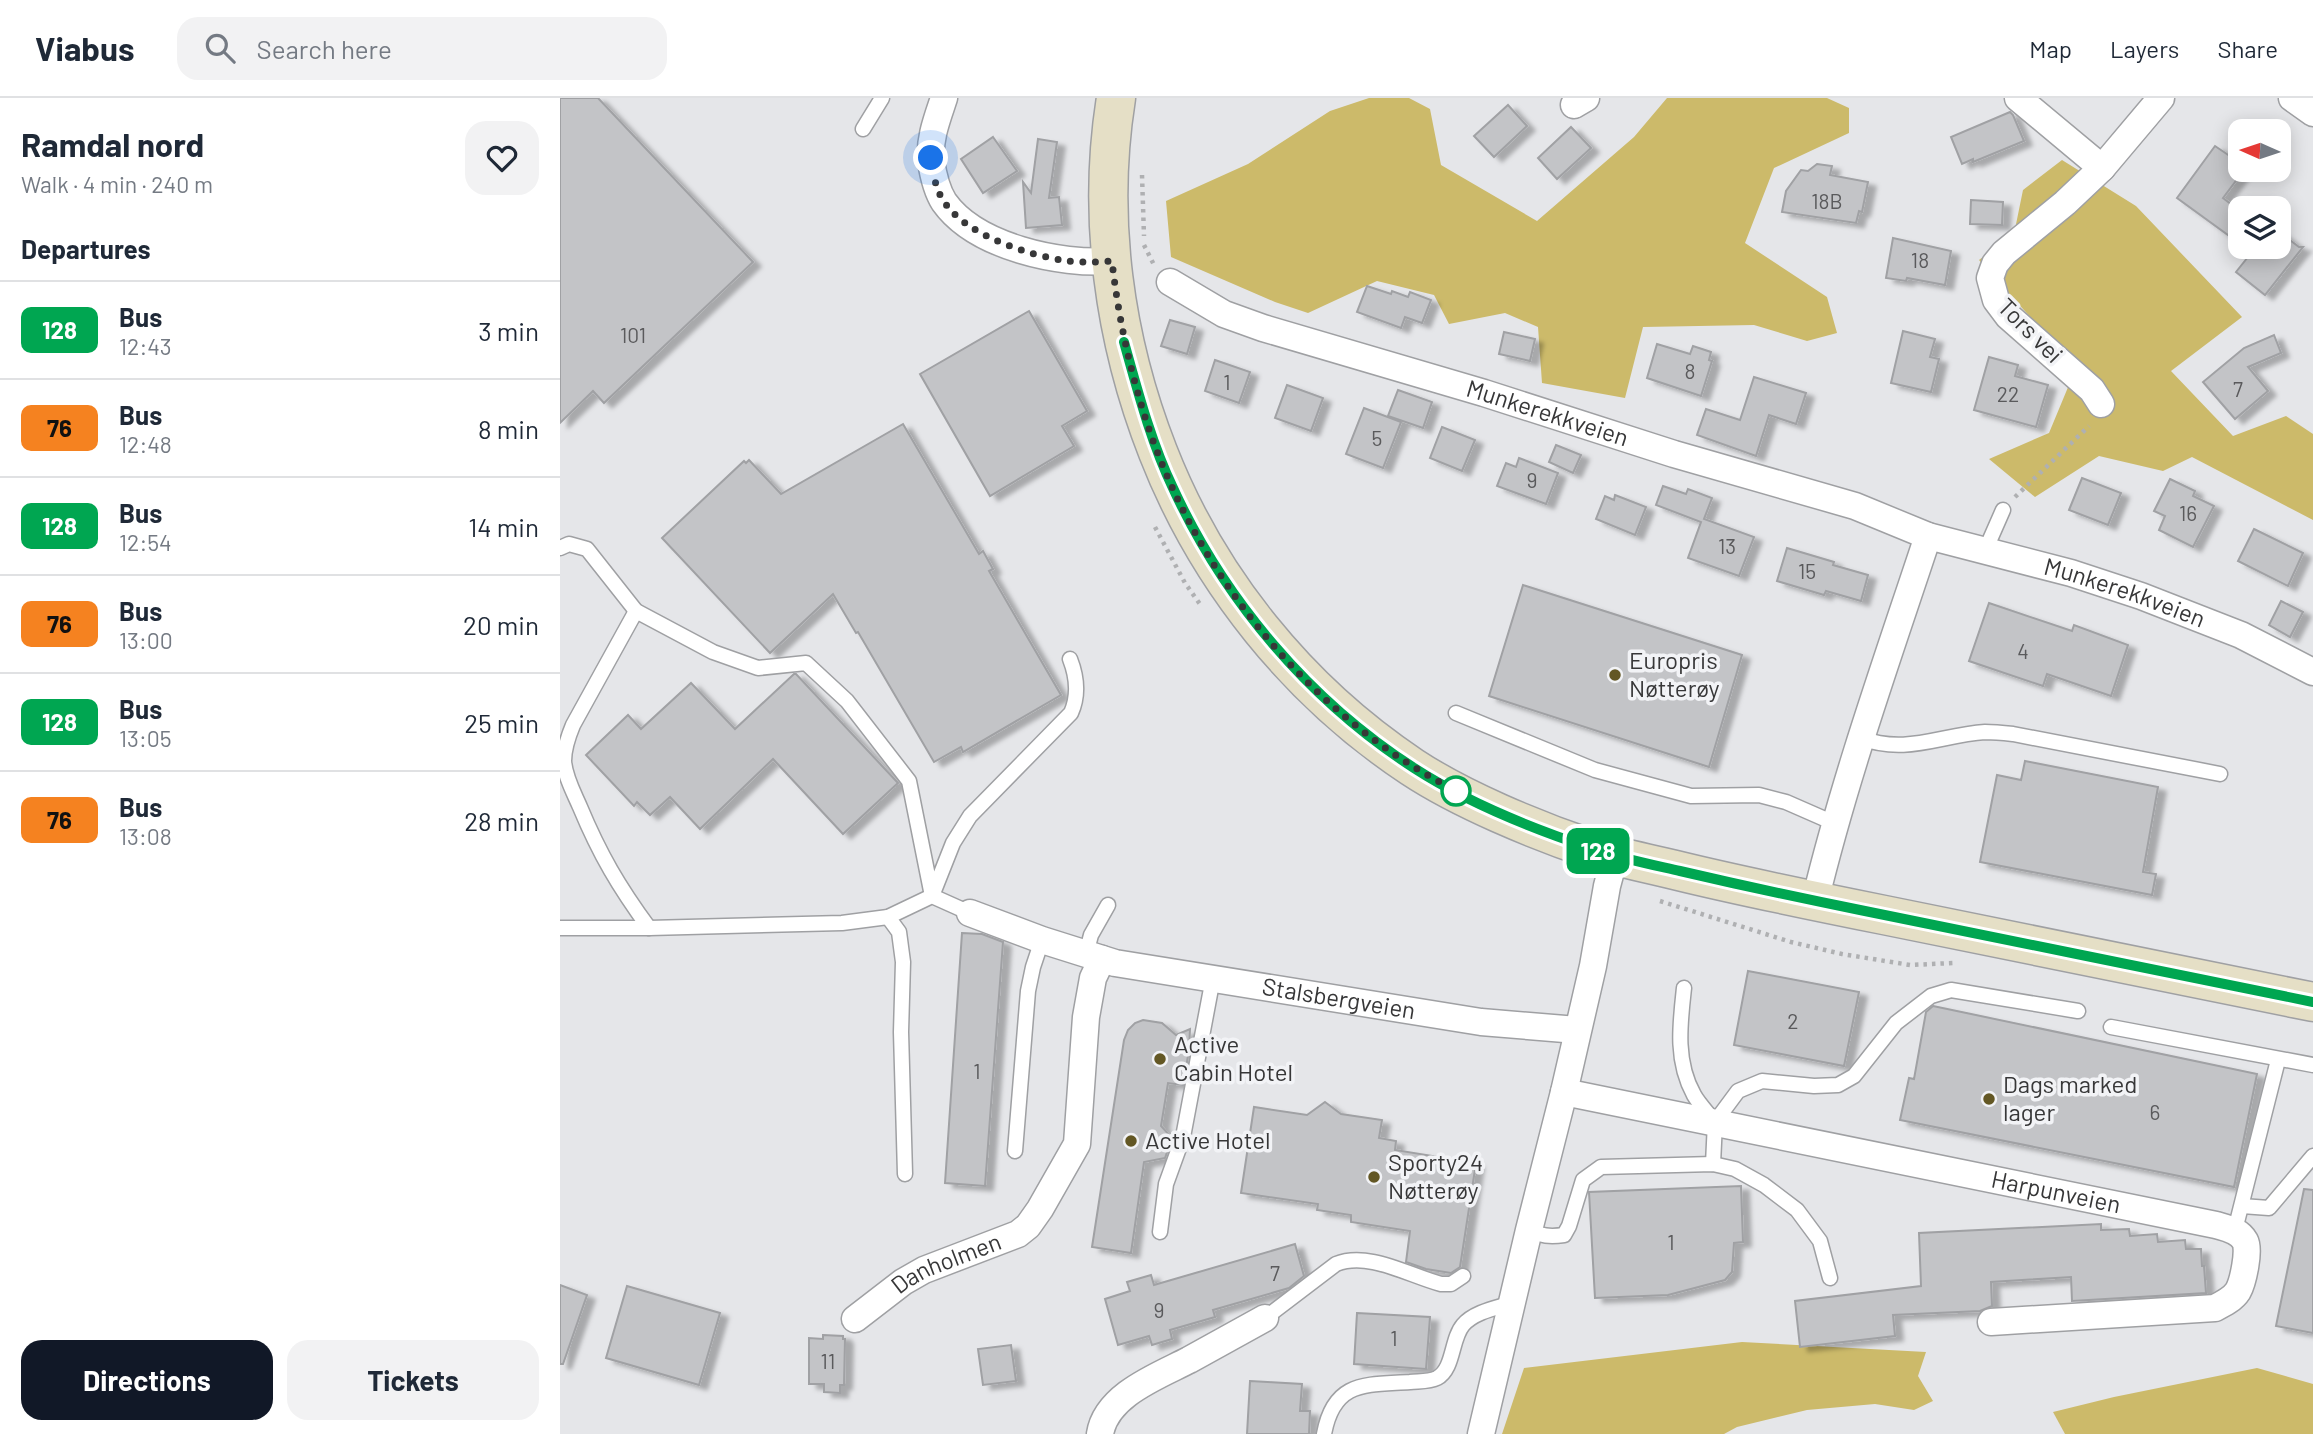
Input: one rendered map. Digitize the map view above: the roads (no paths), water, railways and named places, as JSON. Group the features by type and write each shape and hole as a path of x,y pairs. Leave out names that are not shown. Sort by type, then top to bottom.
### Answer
{"main road":[{"path":"1116,98 1109,188 1112,261 1124,342 1145,419 1171,485 1217,569 1260,629 1312,687 1367,735 1433,779 1526,825 1615,856 1741,886 2313,1002"}],"street":[{"path":"944,98 932,134 931,158 943,201 957,216 989,237 1050,257 1086,263 1112,261"},
{"path":"2018,98 2102,168"},
{"name":"Tors vei","path":"2101,404 2092,390 2008,316 1996,300 1990,278 1995,264 2004,253 2066,203 2102,168 2161,98"},
{"path":"2292,98 2313,113"},
{"name":"Munkerekkveien","path":"1170,282 1224,314 1263,328 1484,393 1674,454 1855,506 1928,536 2071,573 2179,610 2241,635 2313,672"},
{"path":"1815,901 1834,823 1928,536"},
{"path":"1480,1432 1564,1093 1593,965 1606,886 1615,856"},
{"name":"Stalsbergveien","path":"970,913 1094,957 1482,1022 1577,1030"},
{"name":"Danholmen","path":"855,1320 903,1282 924,1270 1018,1234 1028,1226 1040,1209 1077,1144 1086,1017 1094,957"},
{"name":"Harpunveien","path":"1564,1093 1715,1122 1873,1157 2095,1199 2239,1218"},
{"path":"1991,1322 2215,1308 2224,1304 2238,1291 2248,1254 2239,1218"},
{"path":"1100,1434 1103,1422 1115,1406 1138,1385 1265,1318"}],"lane":[{"path":"863,129 882,98"},
{"path":"1985,551 2003,510"},
{"path":"560,548 569,544 587,549 636,611 713,652 758,668 806,663 847,701 909,781 932,896"},
{"path":"636,611 573,725 566,744 564,761 567,777 597,847 620,888 649,928"},
{"path":"560,928 842,923 888,917 932,896 953,843 970,816 1071,713 1076,702 1076,690 1070,659"},
{"path":"1456,713 1595,770 1691,796 1759,795 1786,802 1834,823"},
{"path":"1861,738 1896,747 1984,732 2012,734 2220,774"},
{"path":"932,896 970,913"},
{"path":"1094,957 1091,935 1108,905"},
{"path":"888,917 901,939 903,962 901,1032 905,1174"},
{"path":"1015,1151 1028,991 1042,940"},
{"path":"1160,1232 1166,1184 1183,1137 1213,978"},
{"path":"1684,988 1678,1038 1685,1072 1693,1094 1715,1122"},
{"path":"1713,1164 1715,1122 1738,1091 1762,1081 1814,1086 1838,1085 1854,1076 1896,1023 1931,996 1951,990 2078,1011"},
{"path":"2111,1027 2313,1065"},
{"path":"2239,1218 2278,1060"},
{"path":"2239,1218 2269,1208 2313,1156"},
{"path":"1529,1230 1552,1237 1564,1235 1583,1180 1601,1167 1713,1164 1735,1170 1764,1185 1797,1210 1820,1241 1830,1278"},
{"path":"1265,1318 1336,1264 1349,1259 1365,1259 1441,1284 1451,1284 1463,1276"},
{"path":"1324,1434 1336,1403 1348,1390 1362,1385 1427,1381 1439,1377 1444,1372 1454,1339 1464,1324 1480,1314 1511,1303"}],"place":[{"name":"Europris Nøtterøy","path":"1615,675"},
{"name":"Active Cabin Hotel","path":"1160,1059"},
{"name":"Dags marked lager","path":"1989,1099"},
{"name":"Active Hotel","path":"1131,1141"},
{"name":"Sporty24 Nøtterøy","path":"1374,1177"}]}
